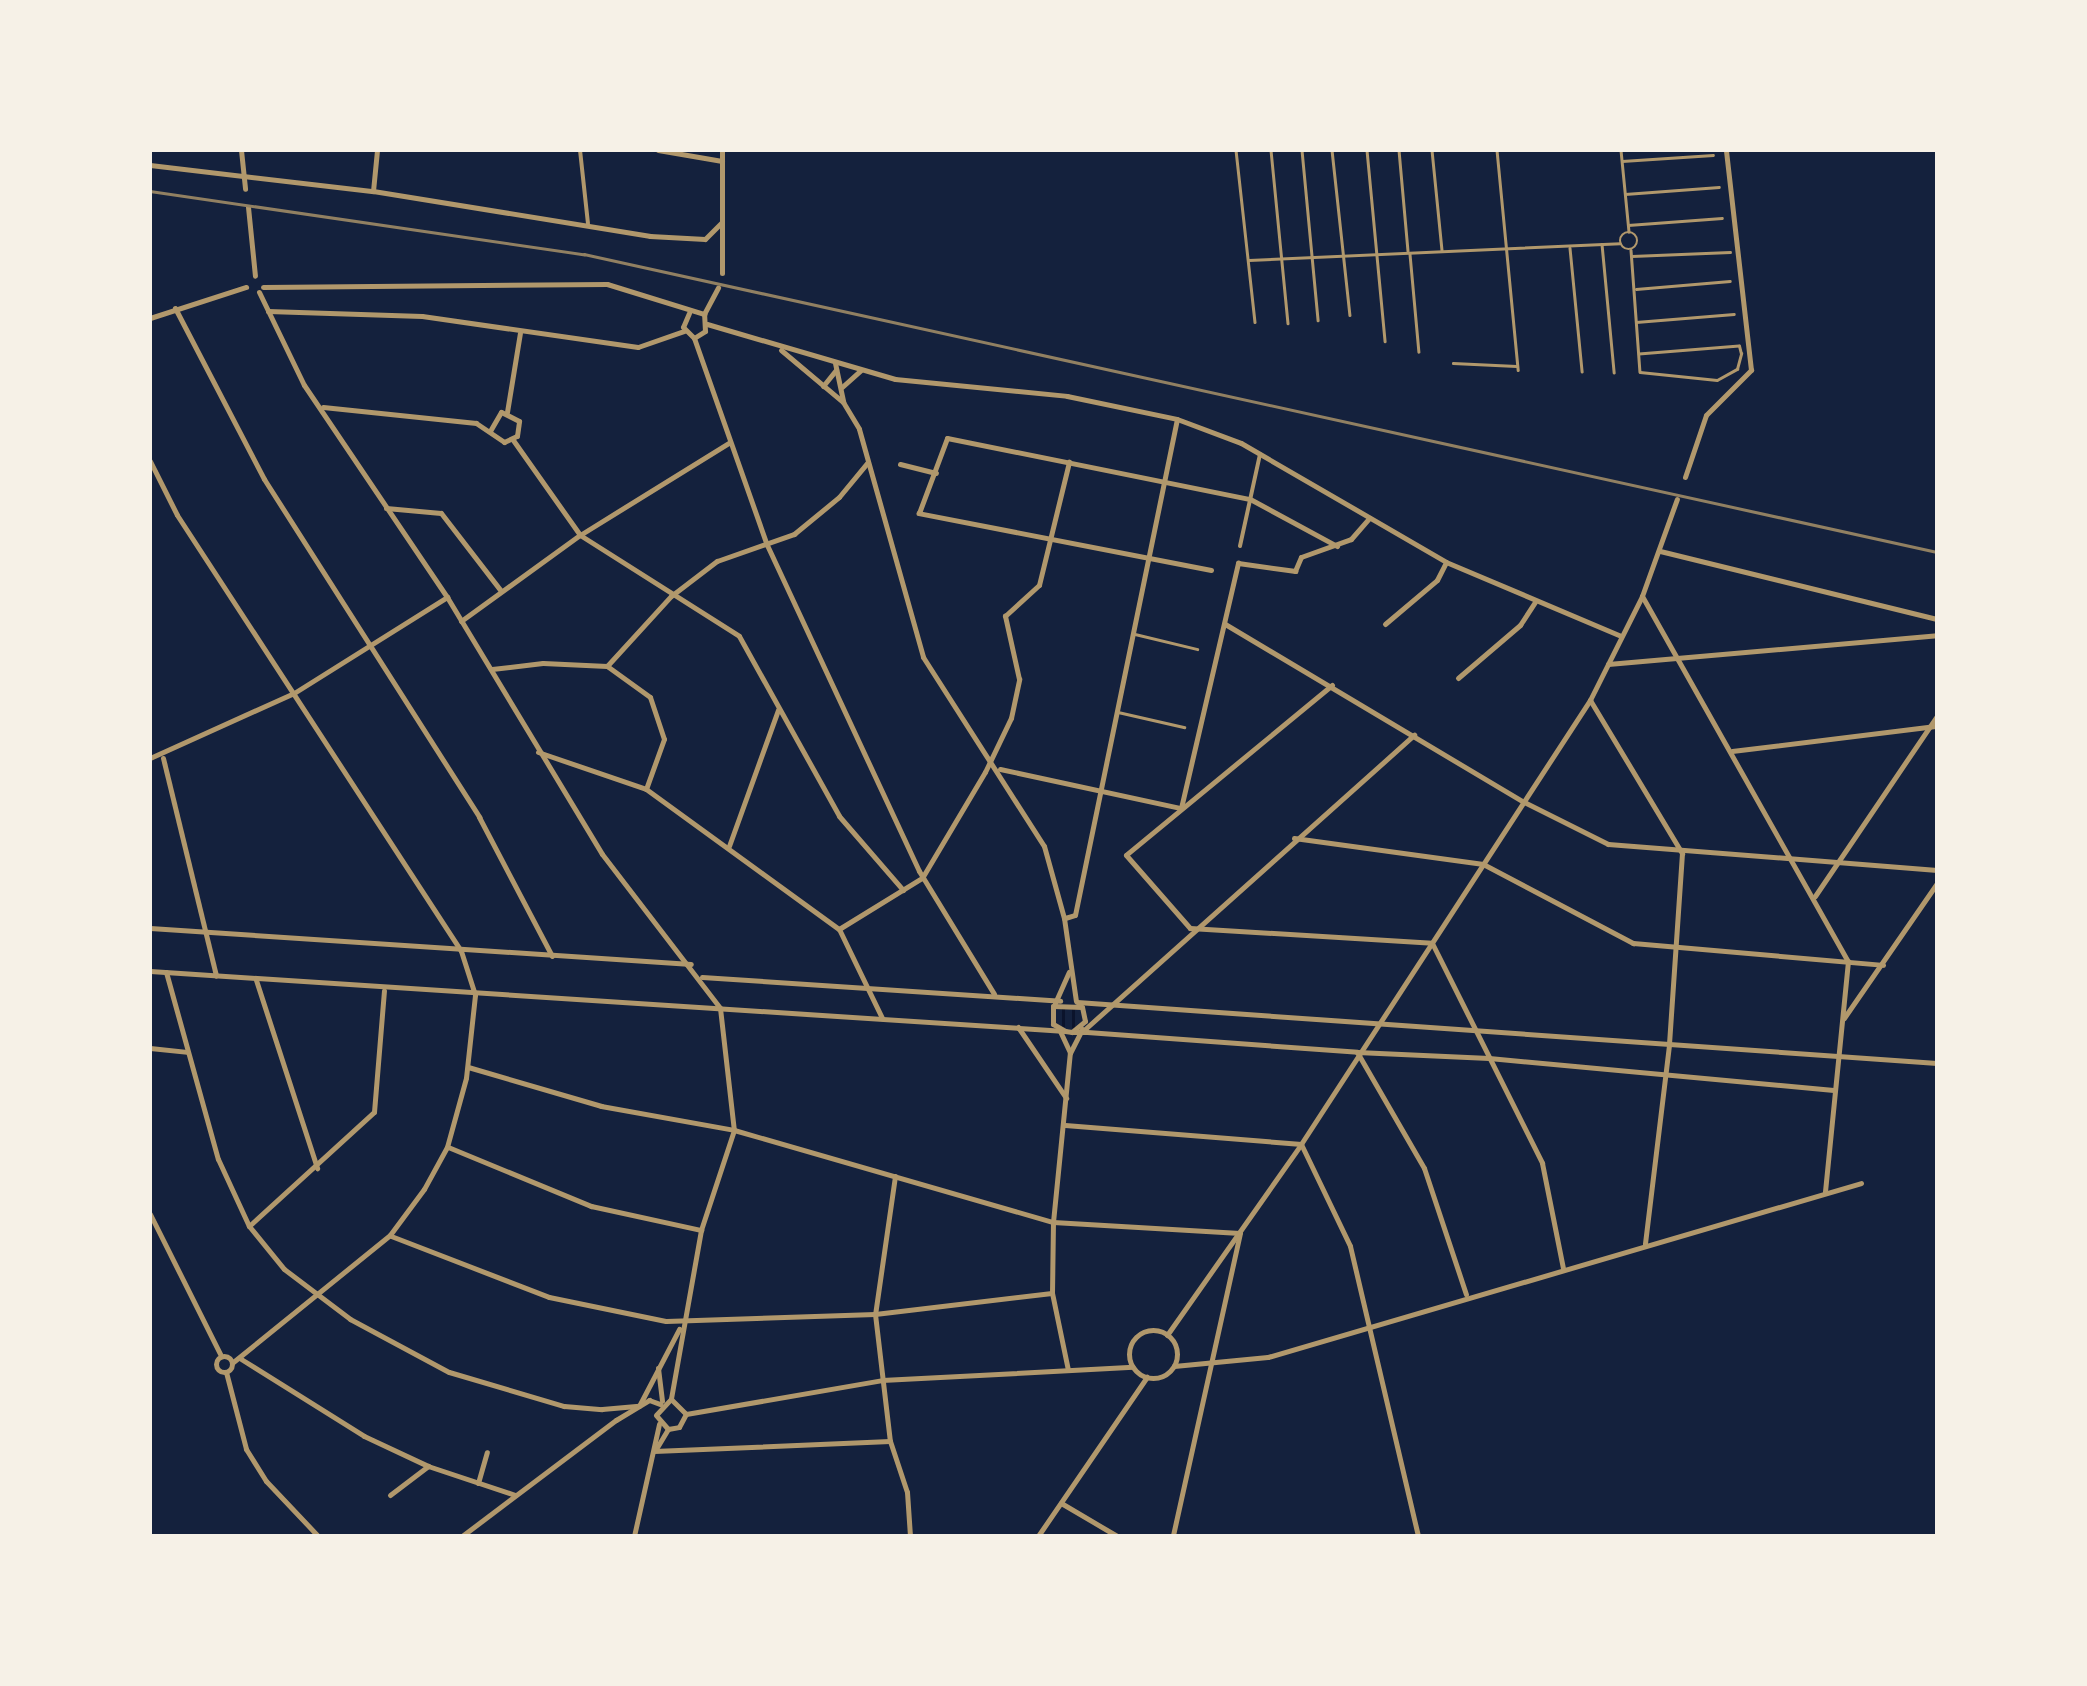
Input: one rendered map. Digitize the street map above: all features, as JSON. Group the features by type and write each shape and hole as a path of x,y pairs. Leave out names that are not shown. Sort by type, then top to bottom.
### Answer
{"street":[{"path":"241,150 245,189"},
{"path":"373,191 377,150"},
{"path":"580,150 588,224"},
{"path":"658,150 722,161"},
{"path":"722,150 722,274"},
{"path":"1685,477 1706,415 1751,370 1726,150"},
{"path":"150,165 373,191 704,239 722,223"},
{"path":"248,207 255,276 304,385 323,408 492,669 602,854 701,977 720,1008 734,1130 700,1230 670,1399"},
{"path":"246,287 255,276"},
{"path":"150,318 246,287 528,280 616,285 690,313 704,314"},
{"path":"707,324 704,314 718,288"},
{"path":"175,308 264,479 478,816 552,956"},
{"path":"268,311 422,316 520,333 647,347 684,331 690,313"},
{"path":"694,338 707,324"},
{"path":"707,324 836,366 1068,396 1176,419 1260,454 1446,562 1622,636"},
{"path":"684,331 694,338 766,544 922,878 994,994"},
{"path":"507,412 520,333"},
{"path":"778,348 843,402 860,429 922,657 1000,769 1044,846 1064,918 1077,1004 1085,1021 1070,1053"},
{"path":"824,386 836,366"},
{"path":"836,366 843,402"},
{"path":"842,387 860,370"},
{"path":"323,408 476,424 501,442 513,440"},
{"path":"490,431 492,418 507,412"},
{"path":"507,412 519,421 513,440"},
{"path":"1064,918 1075,915 1176,419"},
{"path":"1211,570 919,513 947,438 1250,499 1338,546"},
{"path":"513,440 580,535 671,596 740,636 839,816 903,890"},
{"path":"460,621 580,535 730,442"},
{"path":"1240,546 1260,454"},
{"path":"150,461 177,516 461,951 475,995 468,1067 447,1146 390,1235 319,1297 241,1360 232,1363 226,1372"},
{"path":"840,929 922,878 1011,718 1019,679 1004,616 1040,585 1069,462"},
{"path":"607,666 671,596 717,561 794,534 828,507 867,463"},
{"path":"900,464 936,474"},
{"path":"1167,1335 1301,1144 1376,1022 1590,700 1642,596 1678,499"},
{"path":"386,508 441,513 501,591"},
{"path":"1181,808 1238,563 1295,571 1301,557 1338,546 1368,518"},
{"path":"1660,551 1937,619"},
{"path":"1386,624 1437,580 1446,562"},
{"path":"1642,596 1848,961 1825,1192"},
{"path":"150,758 163,758 294,693 446,597"},
{"path":"1458,678 1520,626 1535,602"},
{"path":"1226,624 1524,802 1608,844 1682,853 1937,870"},
{"path":"1608,664 1937,635"},
{"path":"492,669 543,662 607,666 650,697 664,739 646,789"},
{"path":"1332,686 1126,854 1190,928 1432,943"},
{"path":"1590,700 1682,853 1672,950 1669,1045 1645,1244"},
{"path":"729,846 778,710"},
{"path":"1815,897 1834,861 1934,726 1937,716"},
{"path":"1732,751 1934,726"},
{"path":"1081,1032 1190,928 1414,735"},
{"path":"538,752 646,789 840,929 882,1018"},
{"path":"163,758 216,976"},
{"path":"1000,769 1181,808"},
{"path":"1294,838 1483,864 1633,943 1672,950 1883,965"},
{"path":"1842,1021 1937,883"},
{"path":"150,928 691,964"},
{"path":"1432,943 1542,1164 1563,1268"},
{"path":"1068,1370 1052,1293 1053,1222 1070,1053 1063,1030 1050,1017 1070,969"},
{"path":"150,970 475,995 1489,1058 1834,1090"},
{"path":"166,972 218,1159 249,1226 319,1297 388,1343 450,1372 564,1406 639,1406"},
{"path":"701,977 994,994 1057,1003 1473,1028 1937,1064"},
{"path":"256,979 317,1168"},
{"path":"249,1226 374,1112 384,989"},
{"path":"1063,1030 1085,1021"},
{"path":"1018,1027 1066,1098"},
{"path":"150,1048 187,1052"},
{"path":"1357,1052 1424,1168 1466,1294"},
{"path":"468,1067 601,1106 734,1130 1053,1222 1240,1233"},
{"path":"1064,1125 1301,1144"},
{"path":"1301,1144 1350,1246 1418,1536"},
{"path":"447,1146 591,1206 700,1230"},
{"path":"895,1176 875,1314 890,1440 907,1492 910,1536"},
{"path":"1174,1366 1177,1350 1167,1335 1154,1330 1137,1336 1130,1351 1132,1366 1146,1378 1163,1376 1174,1366 1268,1357 1466,1294 1861,1183"},
{"path":"150,1214 222,1356 232,1363"},
{"path":"1173,1536 1216,1360 1240,1233"},
{"path":"390,1235 549,1297 681,1323 875,1314 1052,1293"},
{"path":"639,1406 681,1323"},
{"path":"222,1356 216,1365 226,1372 246,1448 266,1481 318,1536"},
{"path":"241,1360 364,1436 428,1466 515,1494"},
{"path":"634,1536 659,1424 658,1365"},
{"path":"686,1414 882,1380 1132,1366"},
{"path":"1038,1536 1146,1378"},
{"path":"462,1536 639,1406 649,1400 661,1403 670,1399"},
{"path":"670,1399 686,1414"},
{"path":"654,1452 668,1430 680,1427 686,1414"},
{"path":"659,1424 668,1430"},
{"path":"654,1452 890,1440"},
{"path":"478,1482 487,1452"},
{"path":"390,1495 428,1466"},
{"path":"1061,1502 1117,1536"}],"lane":[{"path":"1236,150 1255,322"},
{"path":"1270,150 1288,323"},
{"path":"1302,150 1318,320"},
{"path":"1332,150 1350,314"},
{"path":"1367,150 1385,342"},
{"path":"1399,150 1419,352"},
{"path":"1432,150 1442,251"},
{"path":"1452,363 1518,368 1497,150"},
{"path":"1621,150 1629,232 1638,240 1630,250"},
{"path":"1622,161 1713,154"},
{"path":"1626,194 1719,187"},
{"path":"1628,225 1722,218"},
{"path":"1250,260 1602,244 1620,242 1629,232"},
{"path":"1620,242 1631,256 1640,372 1718,380 1737,368 1739,346 1639,354"},
{"path":"1602,244 1614,372"},
{"path":"1570,246 1582,371"},
{"path":"1631,256 1730,252"},
{"path":"1634,289 1730,281"},
{"path":"1636,322 1734,314"},
{"path":"1135,634 1197,648"},
{"path":"1118,712 1184,727"}],"waterway":[{"path":"1063,1008 1063,1026"},
{"path":"1073,1008 1073,1027"}],"railway":[{"path":"150,191 584,254 1937,552"}]}
